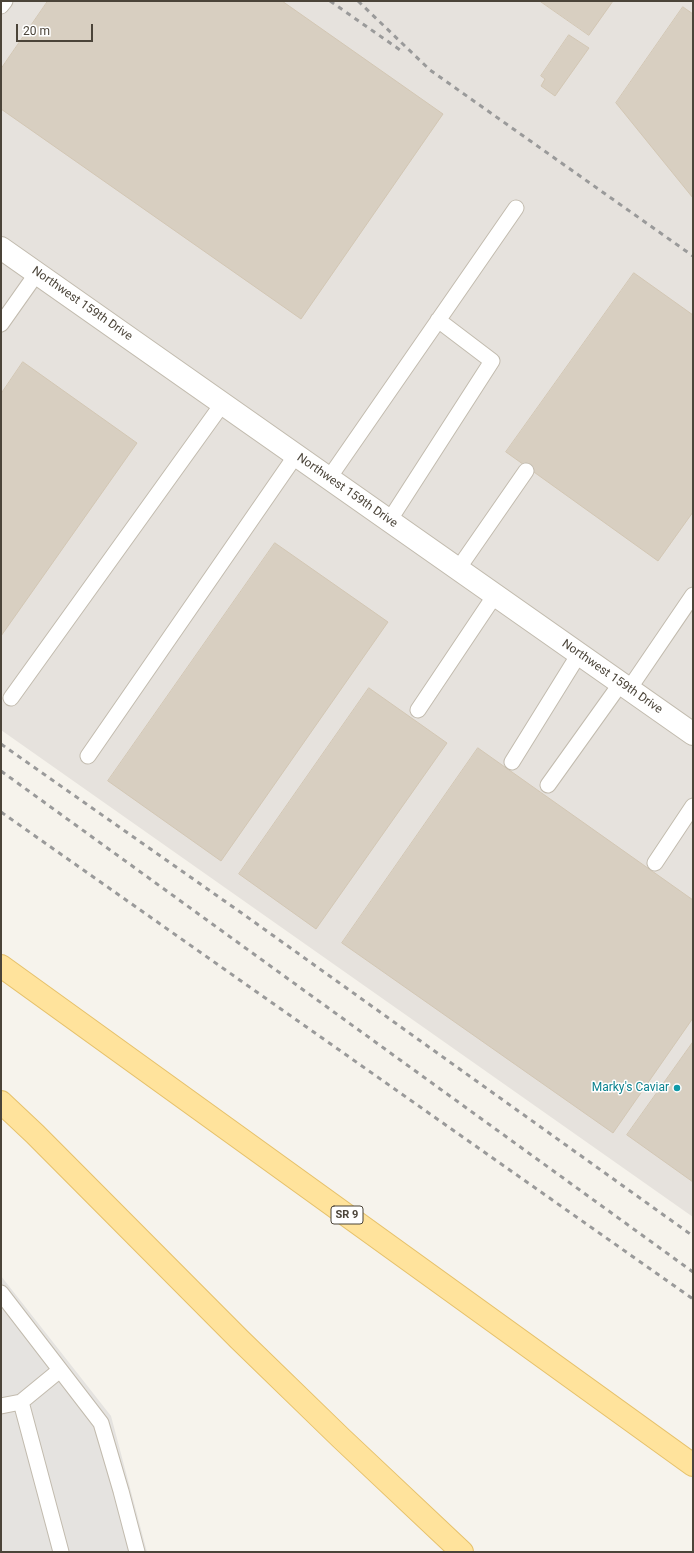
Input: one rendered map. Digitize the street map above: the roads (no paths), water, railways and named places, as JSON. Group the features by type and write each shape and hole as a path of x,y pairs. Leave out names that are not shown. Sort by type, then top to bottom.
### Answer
{"main road":[{"name":"SR 9","path":"1,966 693,1465"},
{"path":"1,1102 35,1134 238,1339 462,1552"}],"street":[{"name":"Northwest 159th Drive","path":"1,248 693,734"}],"lane":[{"path":"1,6 5,1"},
{"path":"329,478 516,208"},
{"path":"1,324 37,273"},
{"path":"389,521 492,361 438,320"},
{"path":"11,698 223,403"},
{"path":"88,756 296,455"},
{"path":"458,569 526,471"},
{"path":"418,710 495,595"},
{"path":"548,785 693,595"},
{"path":"512,762 579,654"},
{"path":"655,863 693,806"},
{"path":"1,1293 101,1423 137,1552"},
{"path":"1,1406 21,1402 60,1370"},
{"path":"21,1402 61,1552"}],"railway":[{"path":"330,1 403,52"},
{"path":"358,1 430,70 693,256"},
{"path":"1,744 243,914 693,1236"},
{"path":"1,771 693,1272"},
{"path":"1,812 693,1299"}],"place":[{"name":"Marky's Caviar","path":"677,1088"}]}
